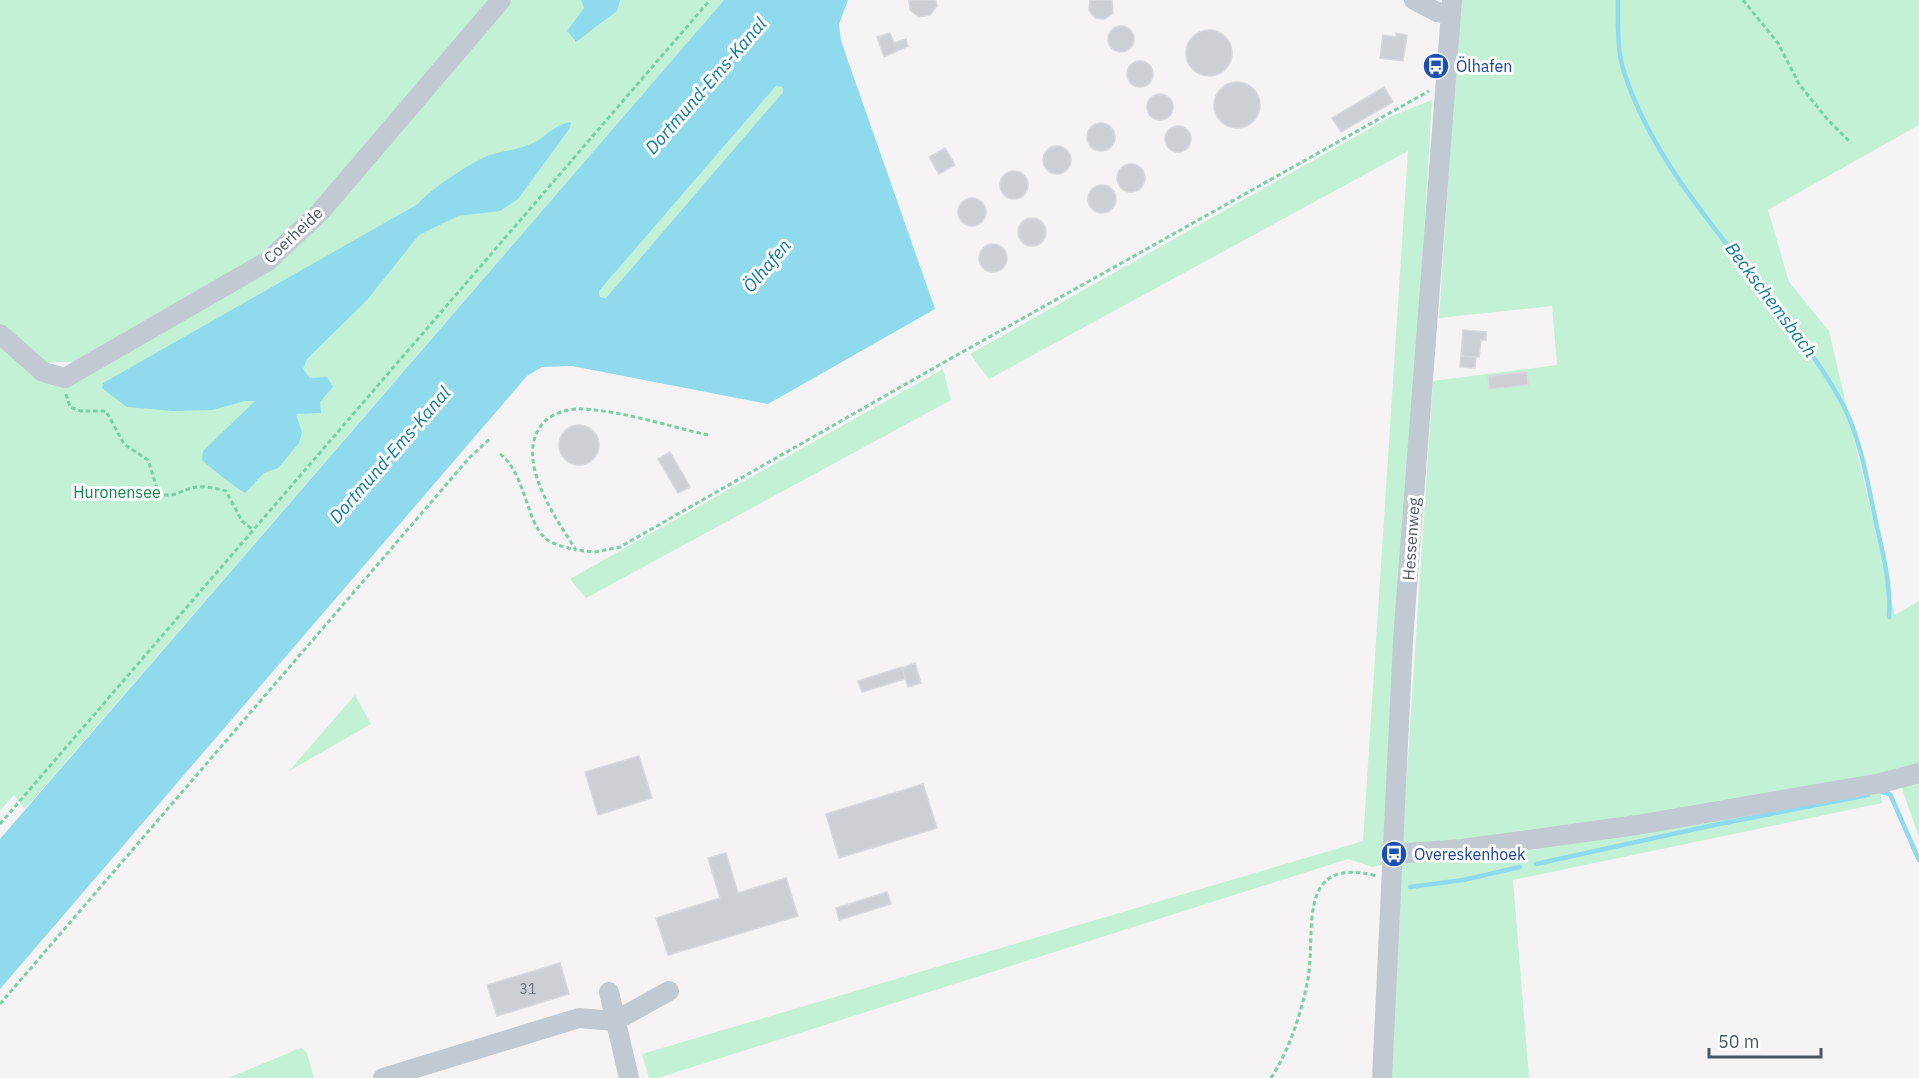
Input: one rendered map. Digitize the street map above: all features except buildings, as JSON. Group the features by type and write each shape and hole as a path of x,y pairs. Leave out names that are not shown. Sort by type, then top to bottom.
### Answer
{"street":[{"name":"Coerheide","path":"65,378 268,261 320,212 501,0"},
{"name":"Hessenweg","path":"1382,1078 1403,640 1445,88 1435,9"},
{"path":"0,334 43,372 65,378"},
{"path":"1394,854 1462,849 1637,825 1881,783 1919,773"},
{"path":"383,1078 579,1018 615,1021 669,991"},
{"path":"609,992 629,1078"}],"path":[{"path":"0,824 710,0"},
{"path":"1743,0 1778,43 1799,84 1828,120 1851,143"},
{"path":"500,454 511,465 542,534 555,543 576,550 595,552 620,547 1389,113 1436,88 1445,88"},
{"path":"65,378 70,407 81,411 106,411 124,444 148,460 159,494 173,497 192,488 215,487 226,491 242,521 253,530"},
{"path":"576,550 560,526 532,464 533,438 547,418 580,409 708,435"},
{"path":"0,1005 470,457 491,438"},
{"path":"1271,1078 1285,1055 1308,982 1313,908 1318,890 1329,879 1344,871 1393,878"}],"green space":[{"path":"0,0 492,0 313,208 264,257 88,361 43,363 0,324"},
{"name":"Huronensee","path":"512,0 581,0 584,8 567,31 575,42 613,13 620,0 724,0 25,809 14,795 0,811 0,336 51,382 324,215"},
{"path":"1460,0 1919,0 1919,125 1768,210 1789,282 1829,331 1895,615 1919,601 1919,765 1877,776 1636,818 1402,847 1433,381 1557,365 1552,306 1439,318"},
{"path":"776,86 782,87 783,92 606,298 600,297 599,291"},
{"path":"1432,100 1386,864 1372,867 1348,859 658,1078 649,1078 642,1054 1363,841 1408,151 989,379 970,354 1394,115"},
{"path":"943,369 951,400 586,598 570,579"},
{"path":"355,695 371,724 289,771"},
{"path":"1919,778 1919,837 1900,783"},
{"path":"1880,790 1882,803 1513,880 1529,1078 1388,1078 1400,863"},
{"path":"301,1048 307,1053 314,1078 228,1078"}],"water":[{"path":"581,0 620,0 617,11 576,42 567,31 584,8"},
{"name":"Dortmund-Ems-Kanal","path":"724,0 848,0 839,24 841,41 935,309 768,404 572,366 542,367 527,376 0,989 0,839","holes":["776,86 782,87 783,92 606,298 600,297 599,291"]},
{"path":"571,122 570,128 518,199 500,211 458,216 419,235 367,300 307,359 303,369 310,378 327,377 333,387 320,402 321,413 296,414 302,433 299,443 278,468 264,473 245,493 202,460 203,451 255,401 245,401 213,410 173,411 127,407 102,388 103,383 418,204 441,184 473,163 490,155 529,145 556,127"}],"waterway":[{"name":"Beckschemsbach","path":"1618,0 1620,55 1624,72 1642,117 1666,160 1694,201 1786,319 1815,360 1848,414 1863,460 1884,557 1888,581 1889,617"},
{"path":"1882,792 1890,794 1919,860"},
{"path":"1536,864 1714,825 1868,795"},
{"path":"1410,887 1463,880 1520,867"}],"place":[{"name":"Ölhafen","path":"1436,66"},
{"name":"Overeskenhoek","path":"1394,854"}]}
